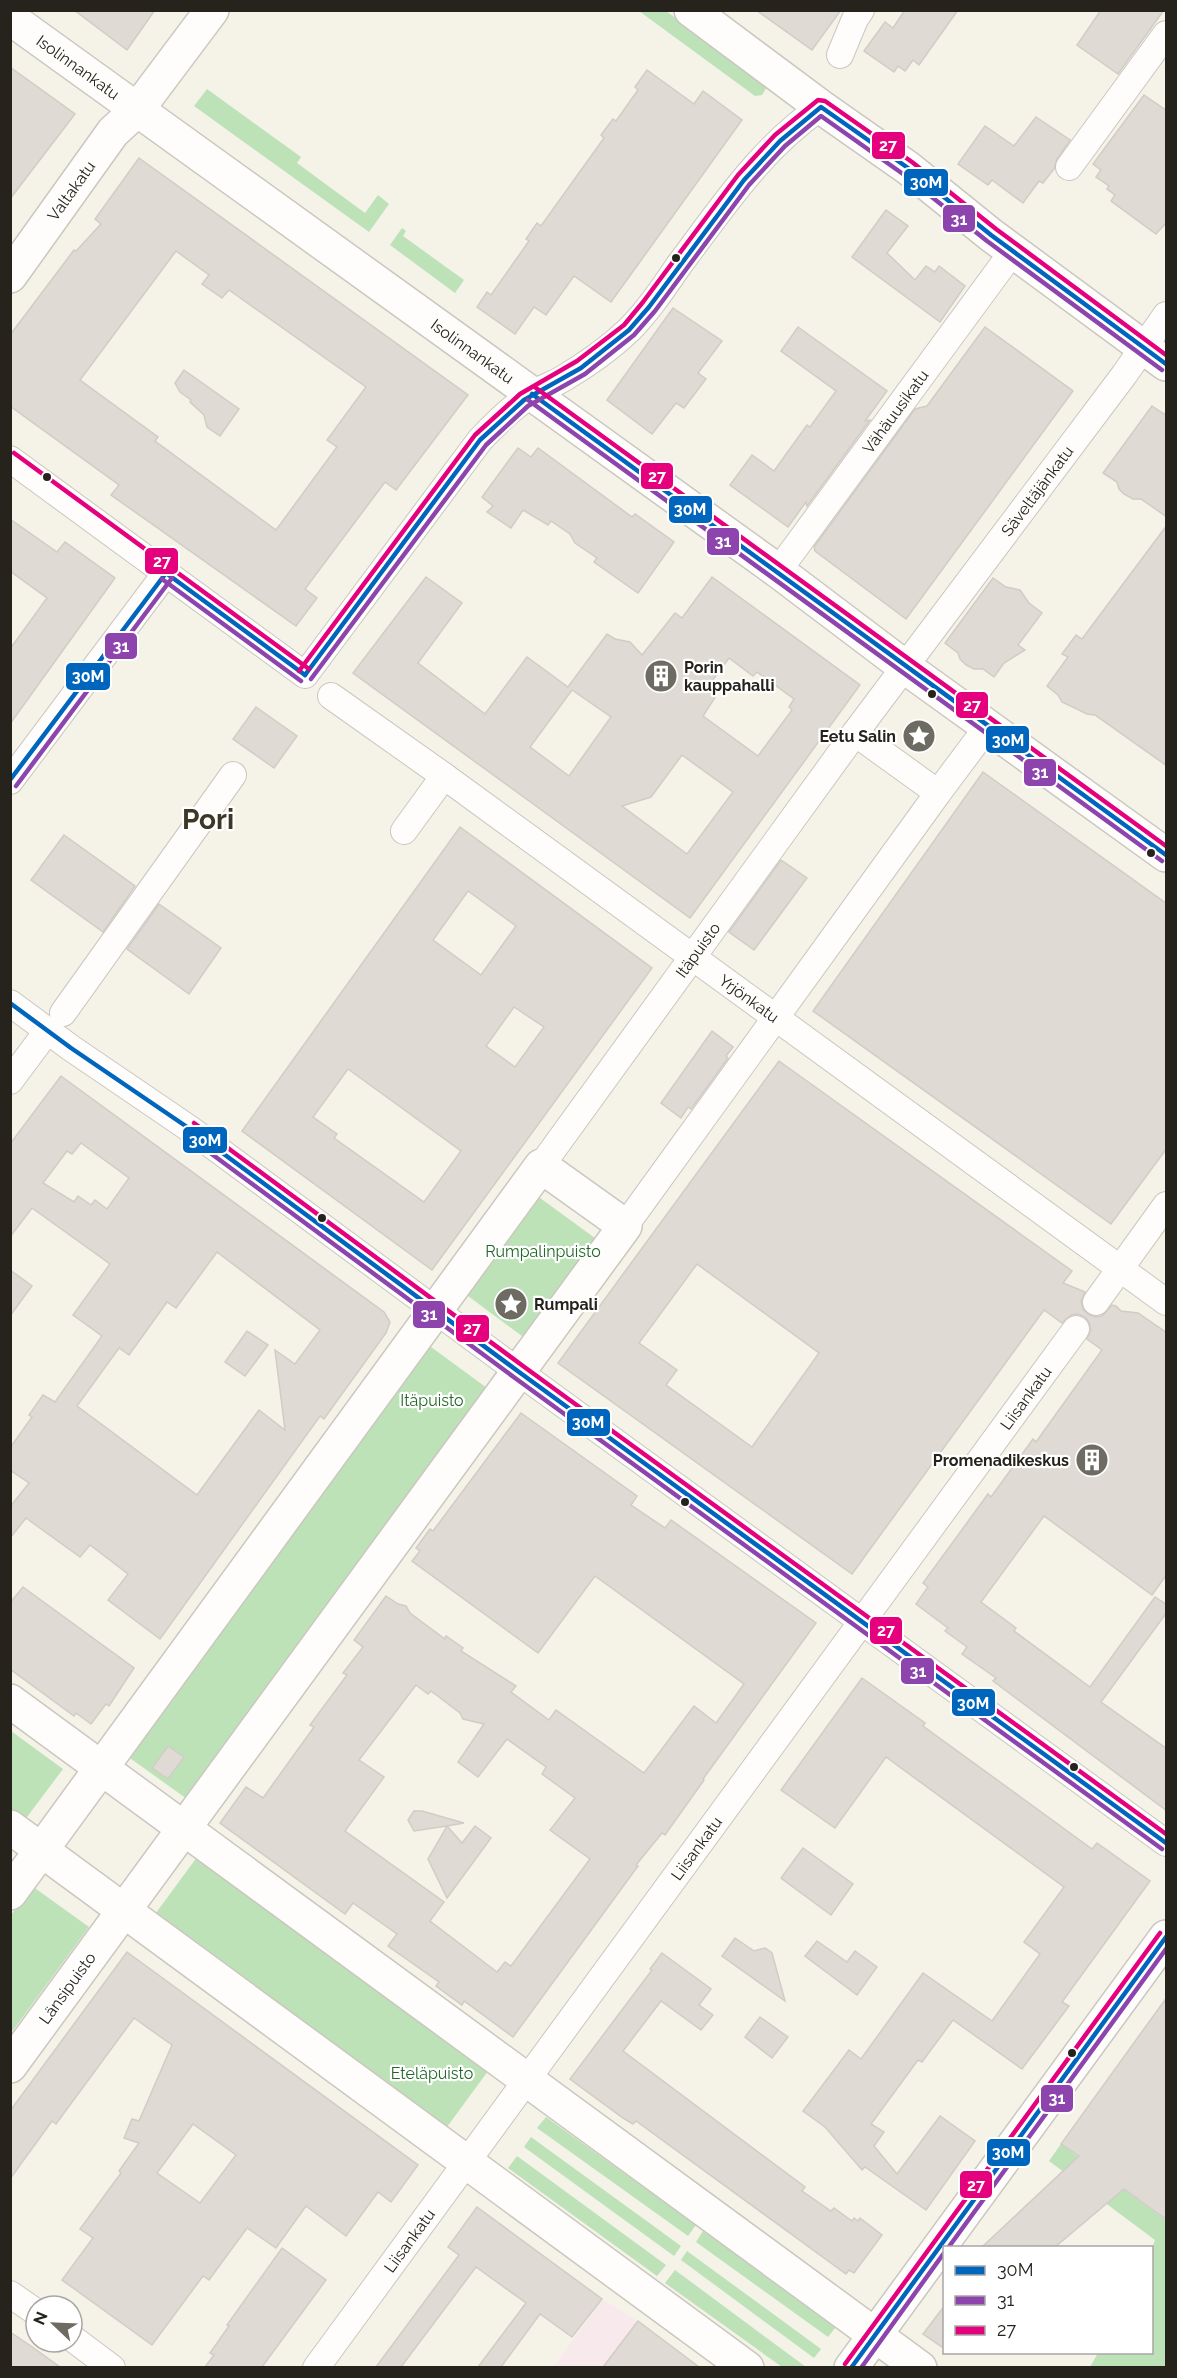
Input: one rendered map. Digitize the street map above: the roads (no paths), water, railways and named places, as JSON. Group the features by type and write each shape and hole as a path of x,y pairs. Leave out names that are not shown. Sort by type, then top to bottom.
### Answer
{"street":[{"name":"Valtakatu","path":"10,276 113,132 137,110 212,10"},
{"path":"691,10 821,107 908,168 1013,251 1155,355"},
{"path":"840,55 861,10"},
{"name":"Isolinnankatu","path":"10,18 778,571 905,667 1167,855"},
{"path":"1069,167 1167,34"},
{"path":"10,459 305,675 480,440 501,418 532,394 562,379 601,353 630,329 653,302 744,177 777,142 821,107"},
{"name":"Vähäuusikatu","path":"778,571 1013,251"},
{"name":"Säveltäjänkatu","path":"905,667 1155,355 1167,315"},
{"path":"10,781 166,573"},
{"name":"Itäpuisto","path":"42,1850 905,667"},
{"name":"Yrjönkatu","path":"331,696 1167,1302"},
{"path":"184,1828 519,1372 988,726"},
{"path":"855,733 938,793"},
{"path":"10,1081 56,1022 232,775"},
{"path":"404,831 444,776"},
{"path":"10,1003 56,1022 190,1129 435,1311 1167,1843"},
{"path":"541,1166 625,1226"},
{"path":"1096,1302 1159,1215"},
{"name":"Liisankatu","path":"316,2367 1077,1329"},
{"path":"10,1701 920,2367"},
{"path":"10,1827 747,2367"},
{"name":"Länsipuisto","path":"10,2066 184,1828"},
{"path":"10,1893 42,1850"},
{"path":"851,2367 1167,1937"},
{"path":"10,2294 24,2304"},
{"path":"84,2347 112,2367"}],"place":[{"name":"Porin kauppahalli","path":"661,676"},
{"name":"Eetu Salin","path":"919,736"},
{"name":"Rumpali","path":"511,1304"},
{"name":"Promenadikeskus","path":"1092,1460"}],"district":[{"name":"Pori","path":"208,819"}],"park label":[{"name":"Rumpalinpuisto","path":"543,1251"},
{"name":"Eteläpuisto","path":"432,2073"}]}
